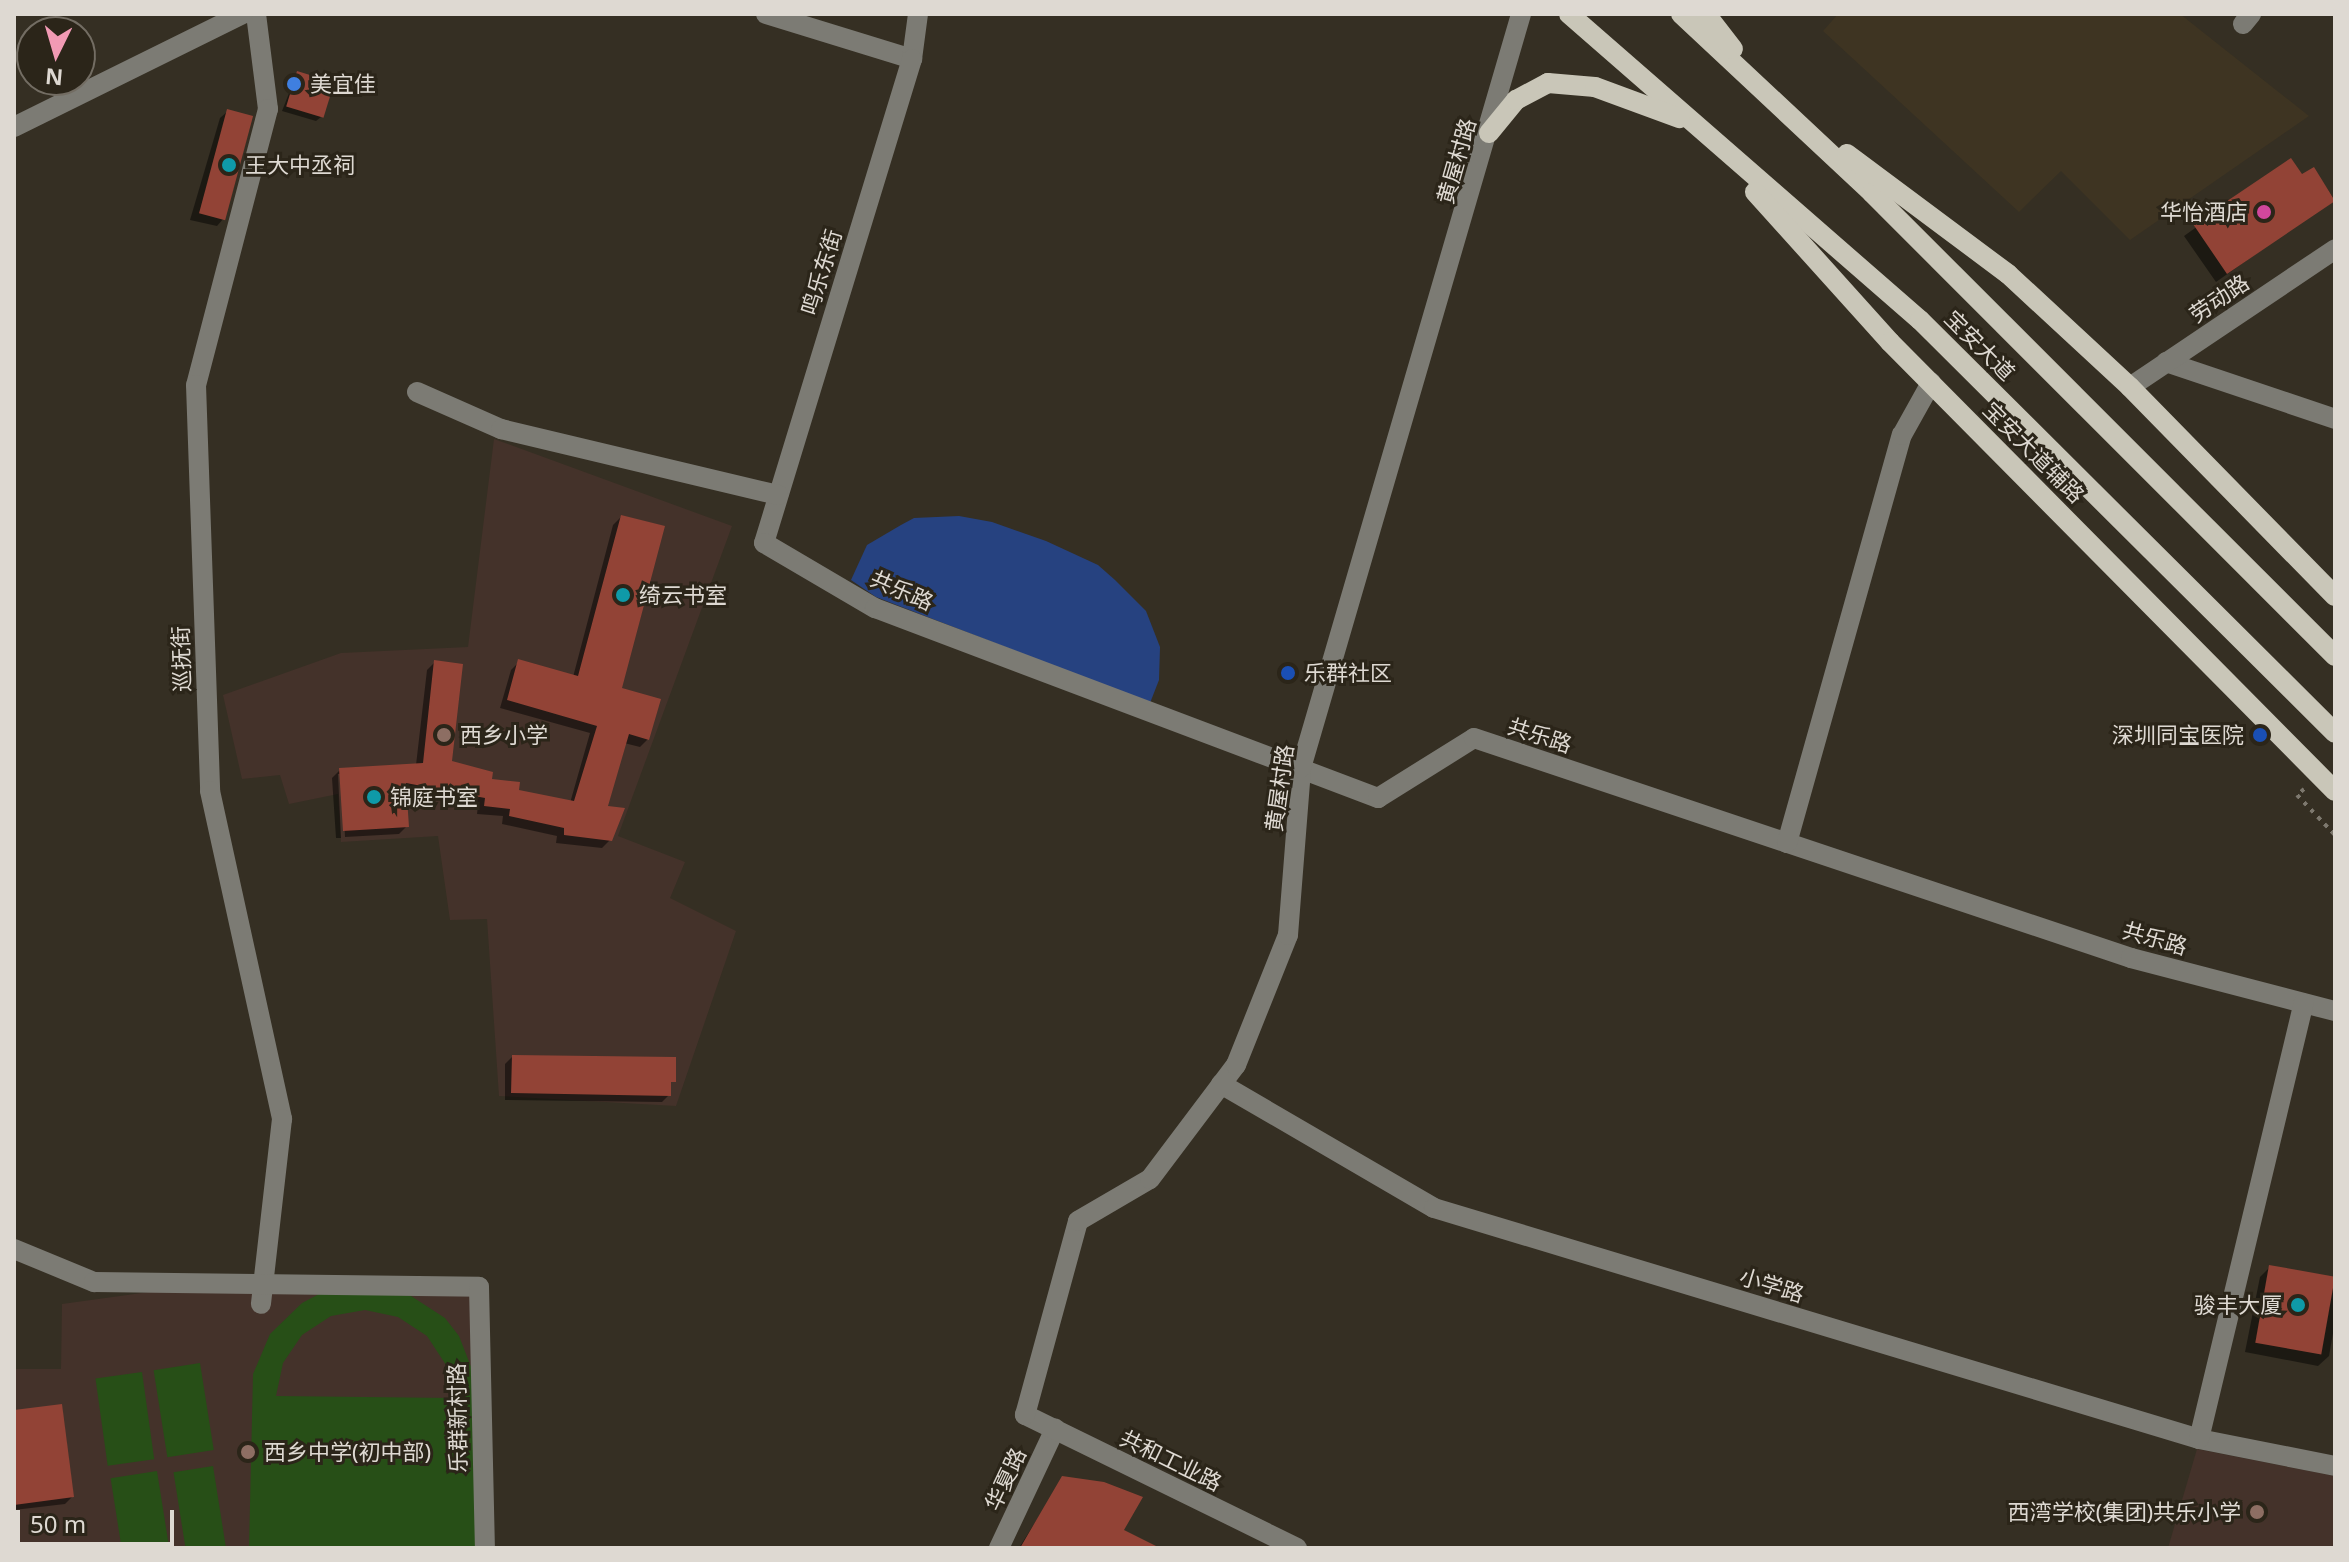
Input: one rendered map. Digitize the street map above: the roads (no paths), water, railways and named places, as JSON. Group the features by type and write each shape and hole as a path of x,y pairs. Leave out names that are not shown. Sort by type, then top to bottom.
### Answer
{"main road":[{"name":"宝安大道","path":"1569,14 1707,138 1920,320 2335,733"},
{"name":"宝安大道","path":"1681,14 1773,100 2335,656"},
{"path":"1706,14 1773,100 2008,274 2130,387 2335,596"},
{"path":"1489,133 1516,100 1548,83 1595,87 1691,123"},
{"name":"宝安大道辅路","path":"1707,138 1931,383 2335,791"}],"street":[{"path":"14,127 243,14"},
{"name":"巡抚街","path":"256,14 268,109 196,385 210,791 282,1119 261,1304"},
{"path":"766,14 912,59"},
{"name":"鸣乐东街","path":"764,543 912,59 918,14"},
{"name":"黄屋村路","path":"1025,1415 1078,1221 1150,1179 1236,1065 1288,935 1301,768 1489,133 1521,14"},
{"name":"劳动路","path":"2130,387 2335,249"},
{"path":"2166,362 2335,419"},
{"path":"1787,843 1902,435 1931,383"},
{"path":"417,392 501,429 778,495"},
{"name":"共乐路","path":"764,543 875,608 1378,798 1474,738 2131,958 2335,1011"},
{"path":"2199,1439 2304,1003"},
{"name":"小学路","path":"1221,1084 1434,1208 2199,1439 2335,1466"},
{"path":"14,1249 94,1282 264,1281"},
{"name":"乐群新村路","path":"264,1281 479,1287 485,1548"},
{"name":"共和工业路","path":"1025,1415 1297,1548"},
{"name":"华夏路","path":"999,1548 1055,1429"}],"water":[{"path":"959,516 992,522 1046,541 1098,565 1115,580 1146,611 1160,647 1159,680 1150,703 876,597 851,580 867,545 914,518"}],"place":[{"name":"美宜佳","path":"294,84"},
{"name":"王大中丞祠","path":"229,165"},
{"name":"华怡酒店","path":"2264,212"},
{"name":"绮云书室","path":"623,595"},
{"name":"乐群社区","path":"1288,673"},
{"name":"西乡小学","path":"444,735"},
{"name":"深圳同宝医院","path":"2260,735"},
{"name":"锦庭书室","path":"374,797"},
{"name":"骏丰大厦","path":"2298,1305"},
{"name":"西乡中学(初中部)","path":"248,1452"},
{"name":"西湾学校(集团)共乐小学","path":"2257,1512"}]}
